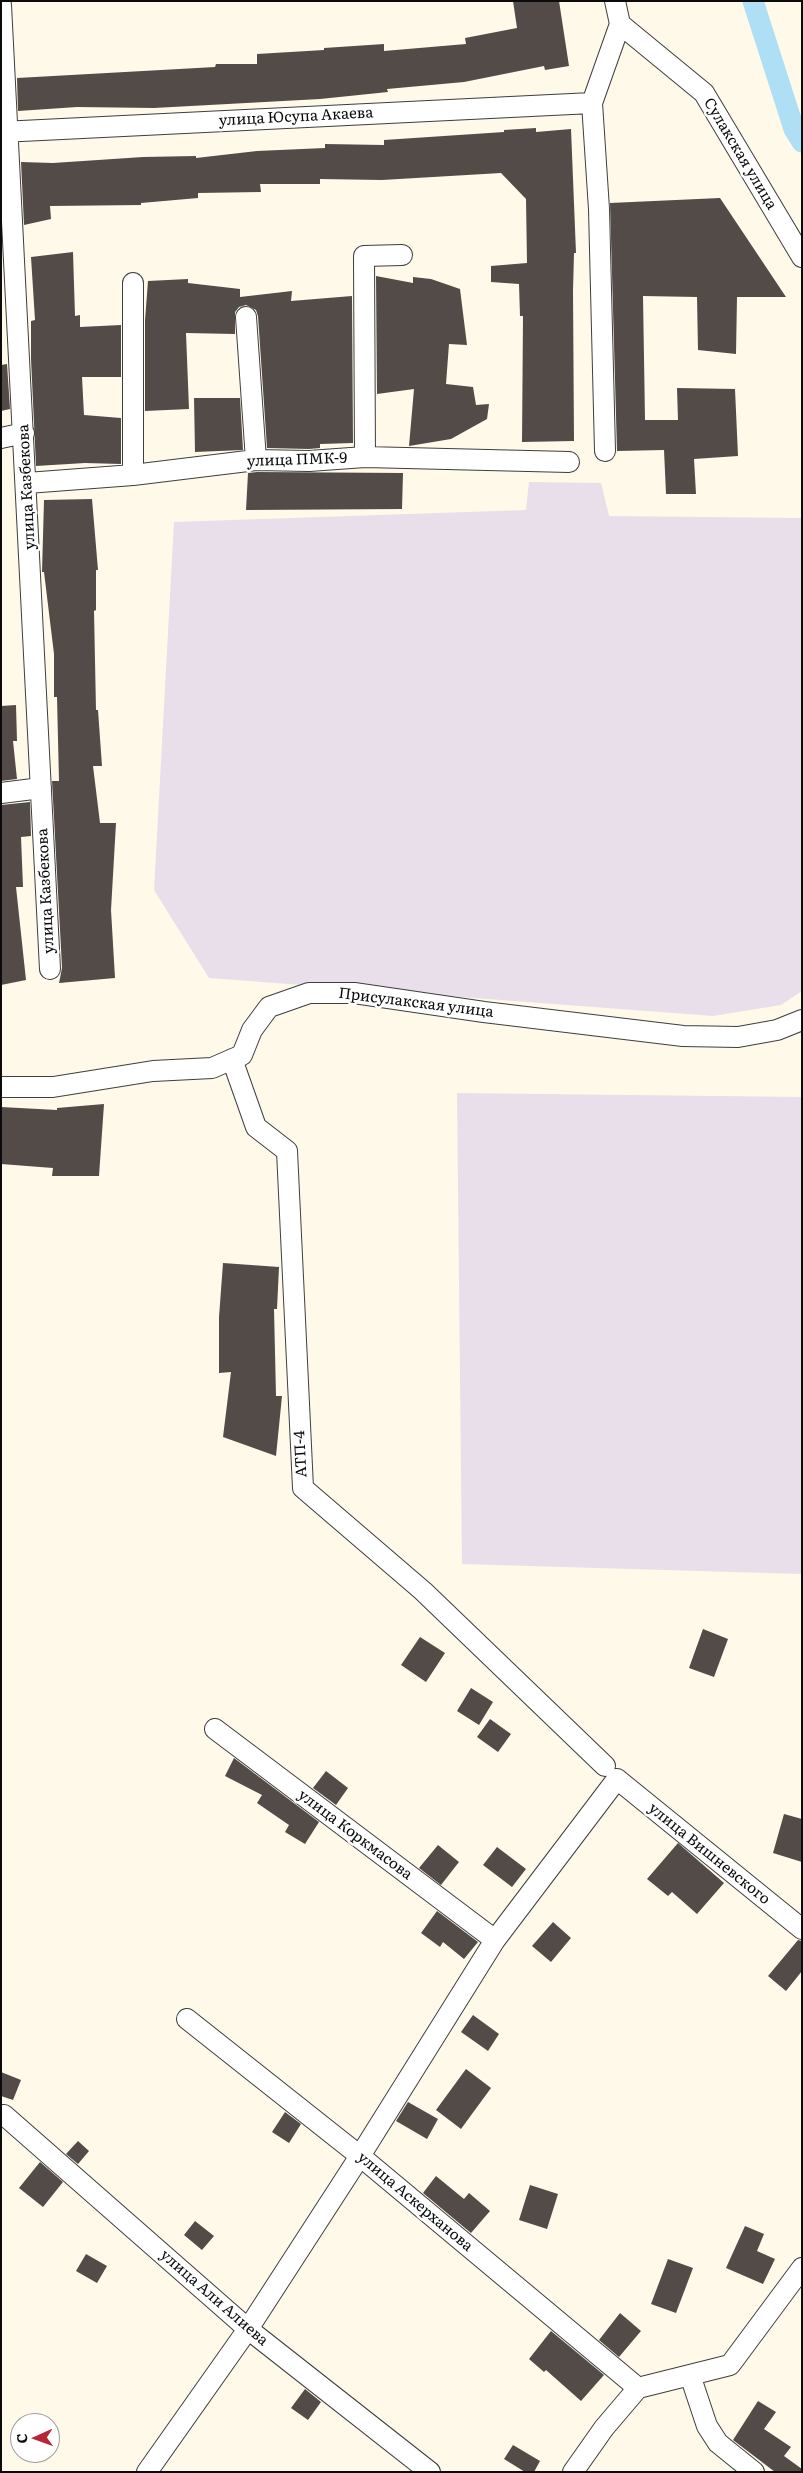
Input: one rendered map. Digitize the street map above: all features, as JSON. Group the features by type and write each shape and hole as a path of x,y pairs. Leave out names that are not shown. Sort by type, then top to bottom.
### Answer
{"street":[{"path":"605,451 599,209 592,103 620,24 615,1"},
{"name":"улица Казбекова","path":"1,5 4,132 27,483 50,968"},
{"name":"Сулакская улица","path":"620,24 704,93 802,257"},
{"name":"улица Юсупа Акаева","path":"4,132 592,103"},
{"path":"365,457 364,256 402,255"},
{"path":"133,283 133,475"},
{"path":"246,317 256,460"},
{"path":"1,438 24,433"},
{"name":"улица ПМК-9","path":"27,483 133,475 256,460 309,461 365,457 569,462"},
{"path":"1,793 41,788"},
{"name":"Присулакская улица","path":"1,1087 53,1087 153,1071 212,1068 242,1055 252,1030 270,1007 309,993 354,993 494,1013 683,1036 738,1037 777,1030 802,1020"},
{"name":"АТП-4","path":"232,1059 256,1127 287,1151 303,1488 423,1591 611,1773"},
{"name":"улица Коркмасова","path":"215,1729 495,1940"},
{"path":"147,2472 248,2329 360,2156 495,1940 611,1773"},
{"name":"улица Вишневского","path":"611,1773 802,1929"},
{"name":"улица Аскерханова","path":"187,2020 360,2156 638,2388"},
{"name":"улица Али Алиева","path":"4,2115 248,2329 430,2472"},
{"path":"573,2472 604,2428 638,2388 730,2365 800,2277"},
{"path":"690,2376 707,2426 718,2443 754,2472"}],"shaded area":[{"path":"529,482 601,483 609,516 802,518 802,991 781,1005 713,1016 209,978 154,890 174,522 526,510"},
{"path":"457,1093 802,1097 802,1574 462,1564"}],"building":[{"path":"513,1 559,1 569,66 545,70 544,66 464,82 387,89 388,92 320,99 154,108 77,107 18,111 17,78 215,67 216,64 257,64 257,54 324,50 324,48 384,44 384,51 466,44 465,38 517,28"},
{"path":"536,128 536,132 571,129 576,253 574,253 573,291 574,441 522,442 523,316 520,316 519,284 491,282 491,266 527,263 526,199 501,173 382,180 320,179 320,184 260,184 261,192 198,193 198,198 141,203 141,205 50,206 51,219 24,225 21,162 53,163 143,157 196,156 196,158 257,151 325,148 325,144 384,145 384,140"},
{"path":"720,198 786,297 737,297 736,354 698,350 697,297 643,296 645,420 678,420 677,388 735,389 738,456 694,459 696,494 666,494 664,450 617,451 610,203"},
{"path":"73,252 75,316 80,315 80,327 121,325 121,377 82,377 84,415 121,418 121,464 85,463 36,466 31,359 31,321 35,320 31,257"},
{"path":"376,276 413,283 413,277 431,279 460,289 467,345 449,344 446,384 473,387 476,405 489,404 487,419 451,439 409,446 414,389 377,394"},
{"path":"188,279 188,283 240,289 240,297 292,291 291,301 352,296 353,443 320,444 320,448 309,449 267,448 258,316 256,310 246,305 239,307 235,312 235,334 186,333 189,409 145,411 145,320 148,281"},
{"path":"7,364 10,409 1,411 1,365"},
{"path":"194,398 240,398 243,450 195,452"},
{"path":"248,473 403,473 402,509 246,510"},
{"path":"92,499 98,570 96,570 96,610 94,611 96,710 98,710 102,766 93,766 100,823 116,823 111,910 115,978 59,983 62,968 52,781 59,781 57,697 54,697 54,654 44,572 42,572 44,500"},
{"path":"16,705 17,741 13,741 17,779 1,781 1,706"},
{"path":"30,802 31,836 21,837 23,887 16,887 26,980 1,985 1,805"},
{"path":"104,1104 99,1176 52,1176 53,1168 1,1164 1,1107 57,1110 57,1108"},
{"path":"223,1263 279,1267 277,1309 274,1309 276,1396 282,1396 276,1456 223,1437 231,1372 219,1373 219,1317"},
{"path":"703,1629 728,1639 714,1677 689,1668"},
{"path":"420,1637 445,1653 426,1682 401,1665"},
{"path":"471,1688 493,1702 479,1725 457,1711"},
{"path":"490,1719 511,1734 498,1752 477,1737"},
{"path":"234,1758 319,1822 305,1844 285,1832 289,1825 257,1803 262,1795 225,1776"},
{"path":"326,1771 348,1788 336,1805 313,1788"},
{"path":"784,1814 802,1819 802,1862 773,1853"},
{"path":"678,1843 724,1883 697,1914 672,1892 668,1896 647,1879"},
{"path":"438,1845 459,1862 441,1885 419,1868"},
{"path":"497,1847 526,1869 512,1887 483,1865"},
{"path":"437,1911 478,1942 464,1959 443,1942 440,1947 421,1933"},
{"path":"553,1922 571,1938 551,1962 532,1946"},
{"path":"798,1940 802,1941 802,1971 786,1991 768,1976"},
{"path":"473,2015 499,2034 488,2051 461,2032"},
{"path":"466,2069 491,2088 461,2129 436,2110"},
{"path":"1,2072 21,2080 13,2100 1,2096"},
{"path":"408,2102 438,2119 427,2139 396,2121"},
{"path":"285,2112 301,2124 289,2143 272,2132"},
{"path":"78,2141 89,2151 78,2164 66,2154"},
{"path":"40,2162 63,2182 43,2207 19,2188"},
{"path":"436,2176 464,2199 469,2193 490,2211 471,2233 423,2193"},
{"path":"530,2185 558,2194 547,2229 519,2220"},
{"path":"195,2221 214,2236 202,2250 184,2235"},
{"path":"745,2226 764,2234 757,2251 775,2259 763,2284 726,2268"},
{"path":"86,2254 107,2266 97,2283 76,2271"},
{"path":"668,2259 693,2268 676,2313 651,2304"},
{"path":"620,2313 641,2331 619,2357 599,2340"},
{"path":"551,2331 604,2375 581,2401 546,2370 544,2372 529,2359"},
{"path":"305,2389 321,2402 308,2420 291,2408"},
{"path":"758,2401 776,2412 764,2429 791,2447 784,2456 802,2469 802,2472 775,2472 733,2440"},
{"path":"513,2445 540,2461 534,2472 525,2472 504,2459"}],"waterway":[{"path":"753,1 794,129 802,142"}]}
